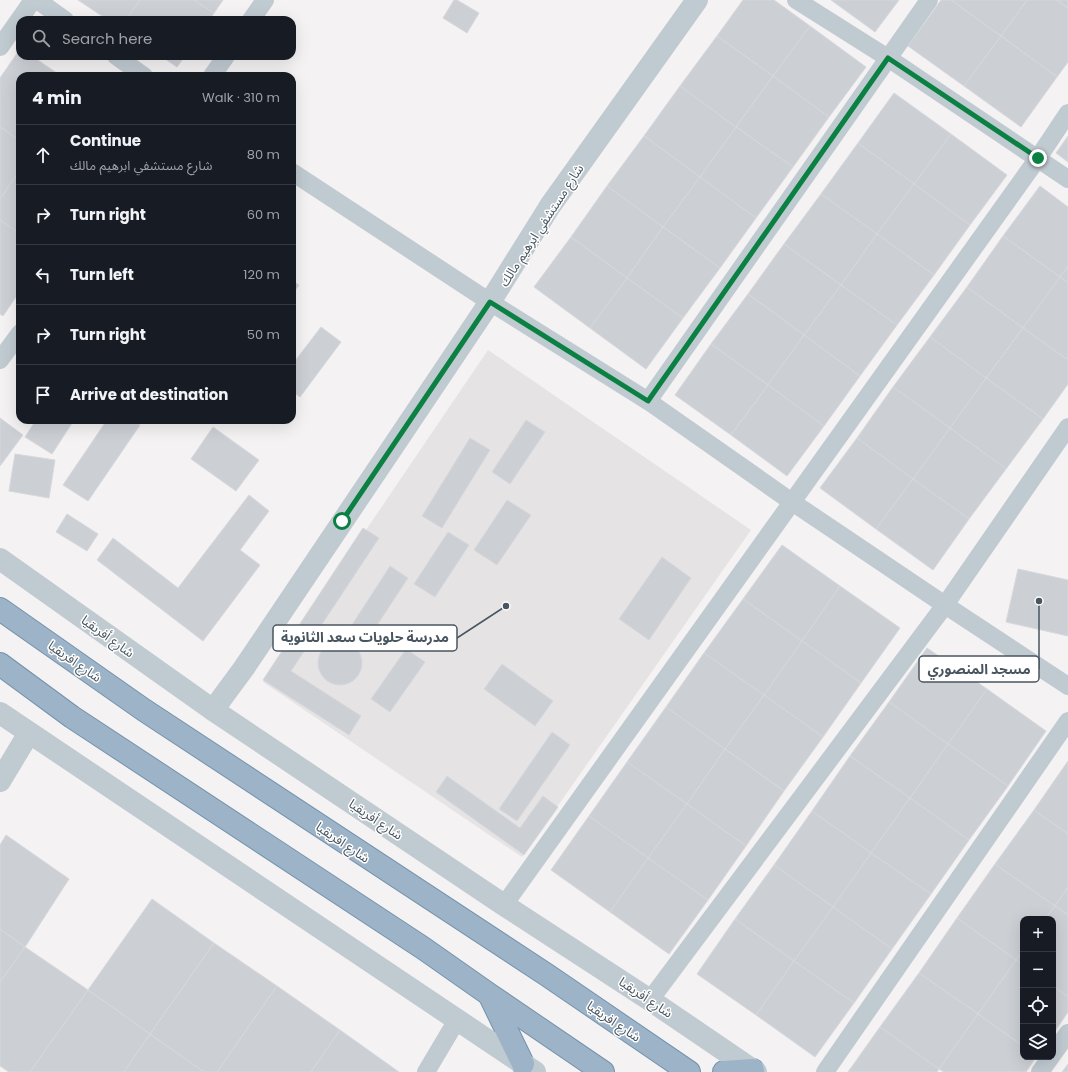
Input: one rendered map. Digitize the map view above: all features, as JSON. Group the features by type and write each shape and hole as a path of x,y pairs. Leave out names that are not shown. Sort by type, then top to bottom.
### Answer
{"highway":[{"name":"شارع افريقيا","path":"0,609 144,710 547,975 689,1072"},
{"path":"0,664 72,718 423,948 603,1072"},
{"path":"490,995 529,1068"},
{"path":"724,1072 754,1071"}],"street":[{"path":"22,16 33,0"},
{"path":"37,0 60,16"},
{"path":"254,16 265,0"},
{"name":"شارع مستشفي ابرهيم مالك","path":"213,710 244,668 490,302 550,206 697,0"},
{"path":"796,0 888,58 1068,179"},
{"path":"648,401 929,0"},
{"path":"0,47 16,24"},
{"path":"122,60 138,72"},
{"path":"215,72 223,60"},
{"path":"504,904 1038,158 1068,113"},
{"path":"296,175 490,302 648,401 792,502 1068,686"},
{"path":"0,360 16,338"},
{"path":"650,1000 945,605 1068,427"},
{"name":"شارع أفريقيا","path":"0,559 213,710 650,1000 754,1071"},
{"path":"0,713 102,780 529,1068"},
{"path":"825,1072 1068,721"},
{"path":"0,781 29,733"},
{"path":"426,1072 457,1020"},
{"path":"1056,1050 1068,1033"},
{"path":"1040,1072 1049,1060"}],"shaded area":[{"path":"488,350 751,530 522,857 263,682"}],"building":[{"path":"78,0 140,0 129,16 102,16"},
{"path":"140,0 194,0 214,13 212,16 129,16"},
{"path":"194,0 223,0 214,13"},
{"path":"454,0 457,0 479,13 467,33 443,18"},
{"path":"743,0 774,0 810,26 773,76 717,36"},
{"path":"831,0 899,0 875,32"},
{"path":"941,0 951,0 1001,36 964,86 908,46"},
{"path":"951,0 1027,0 1001,36"},
{"path":"1027,0 1057,0 1068,8 1068,62 1057,77 1001,36"},
{"path":"1057,0 1068,0 1068,8"},
{"path":"810,26 866,67 829,117 773,76"},
{"path":"717,36 773,76 736,127 680,86"},
{"path":"1001,36 1057,77 1021,127 964,86"},
{"path":"16,55 16,60 38,60 55,72 16,72 16,138 0,127 0,78"},
{"path":"167,60 182,60 177,67"},
{"path":"773,76 829,117 793,167 736,127"},
{"path":"680,86 736,127 700,177 644,136"},
{"path":"894,93 951,134 914,184 858,143"},
{"path":"0,127 16,138 16,176 0,199"},
{"path":"736,127 793,167 756,218 700,177"},
{"path":"951,134 1007,175 970,225 914,184"},
{"path":"644,136 700,177 663,227 607,186"},
{"path":"1068,136 1068,162 1056,153"},
{"path":"858,143 914,184 877,234 821,194"},
{"path":"16,176 16,231 0,220 0,199"},
{"path":"700,177 756,218 720,268 663,227"},
{"path":"914,184 970,225 934,275 877,234"},
{"path":"607,186 663,227 627,278 571,237"},
{"path":"1040,186 1068,207 1068,266 1060,277 1003,236"},
{"path":"821,194 877,234 841,285 784,244"},
{"path":"0,220 16,231 16,297 3,316 0,314"},
{"path":"663,227 720,268 683,318 627,278"},
{"path":"877,234 934,275 897,325 841,285"},
{"path":"1003,236 1060,277 1023,328 967,287"},
{"path":"571,237 627,278 590,328 534,287"},
{"path":"784,244 841,285 804,335 748,294"},
{"path":"1068,266 1068,283 1060,277"},
{"path":"1060,277 1068,283 1068,360 1023,328"},
{"path":"627,278 683,318 646,369 590,328"},
{"path":"841,285 897,325 860,376 804,335"},
{"path":"967,287 1023,328 986,378 930,337"},
{"path":"748,294 804,335 768,385 711,344"},
{"path":"321,327 341,342 300,397 296,394 296,360"},
{"path":"1023,328 1068,360 1068,384 1043,419 986,378"},
{"path":"804,335 860,376 824,426 768,385"},
{"path":"930,337 986,378 950,428 893,387"},
{"path":"711,344 768,385 731,435 675,395"},
{"path":"986,378 1043,419 1006,469 950,428"},
{"path":"768,385 824,426 787,476 731,435"},
{"path":"893,387 950,428 913,479 857,438"},
{"path":"0,418 23,435 0,466"},
{"path":"526,420 545,432 510,484 492,472"},
{"path":"33,424 71,424 52,454 25,437"},
{"path":"104,424 140,425 88,501 63,485"},
{"path":"213,427 259,460 236,491 191,459"},
{"path":"950,428 1006,469 969,519 913,479"},
{"path":"470,438 490,450 442,528 422,516"},
{"path":"857,438 913,479 876,529 820,488"},
{"path":"15,454 55,460 49,498 9,491"},
{"path":"913,479 969,519 933,570 876,529"},
{"path":"249,495 269,511 240,550 260,565 203,641 97,560 113,538 178,588"},
{"path":"507,500 531,515 497,565 474,550"},
{"path":"67,514 98,534 87,551 56,532"},
{"path":"363,528 379,538 291,671 361,716 349,735 263,680"},
{"path":"448,532 469,545 435,597 414,584"},
{"path":"782,545 840,586 802,641 743,599"},
{"path":"662,557 691,578 649,640 619,619"},
{"path":"390,566 408,578 366,642 348,631"},
{"path":"1018,569 1068,580 1068,636 1006,622"},
{"path":"840,586 900,628 861,683 802,641"},
{"path":"743,599 802,641 764,695 704,653"},
{"path":"340,641 352,645 358,651 362,663 358,675 352,681 340,685 328,681 322,675 318,663 322,651 328,645"},
{"path":"802,641 861,683 823,737 764,695"},
{"path":"927,648 987,689 948,744 889,702"},
{"path":"406,649 425,662 390,712 371,699"},
{"path":"704,653 764,695 725,749 666,707"},
{"path":"502,664 553,701 535,726 484,689"},
{"path":"987,689 1046,731 1008,786 948,744"},
{"path":"764,695 823,737 784,791 725,749"},
{"path":"889,702 948,744 910,798 850,756"},
{"path":"666,707 725,749 687,804 627,762"},
{"path":"552,732 570,745 517,821 499,809"},
{"path":"948,744 1008,786 969,840 910,798"},
{"path":"725,749 784,791 746,846 687,804"},
{"path":"850,756 910,798 871,853 812,811"},
{"path":"1068,761 1068,834 1034,810"},
{"path":"627,762 687,804 648,858 589,816"},
{"path":"447,776 520,828 543,796 558,807 524,855 436,792"},
{"path":"910,798 969,840 931,894 871,853"},
{"path":"687,804 746,846 708,900 648,858"},
{"path":"1034,810 1068,834 1068,887 1055,906 995,864"},
{"path":"812,811 871,853 833,907 774,865"},
{"path":"589,816 648,858 610,912 551,870"},
{"path":"6,835 69,879 25,947 0,929 0,845"},
{"path":"871,853 931,894 892,949 833,907"},
{"path":"648,858 708,900 669,954 610,912"},
{"path":"995,864 1055,906 1047,916 1020,916 1020,954 1016,960 957,918"},
{"path":"774,865 833,907 794,961 735,919"},
{"path":"1068,887 1068,915 1055,906"},
{"path":"152,899 214,943 150,1034 88,990"},
{"path":"1055,906 1068,915 1068,997 1056,988 1056,916 1047,916"},
{"path":"833,907 892,949 854,1003 794,961"},
{"path":"957,918 1016,960 978,1014 919,973"},
{"path":"735,919 794,961 756,1015 697,974"},
{"path":"0,929 25,947 0,982"},
{"path":"214,943 277,986 217,1072 204,1072 150,1034"},
{"path":"25,947 88,990 30,1072 9,1072 0,1066 0,982"},
{"path":"1020,954 1020,963 1016,960"},
{"path":"1016,960 1020,963 1020,1044 978,1014"},
{"path":"794,961 854,1003 815,1057 756,1015"},
{"path":"919,973 978,1014 939,1069 880,1027"},
{"path":"277,986 340,1030 311,1072 217,1072"},
{"path":"1056,988 1068,997 1068,1012 1056,1030"},
{"path":"88,990 150,1034 124,1072 30,1072"},
{"path":"978,1014 1020,1044 1020,1060 1034,1060 1026,1072 944,1072 939,1069"},
{"path":"880,1027 939,1069 937,1072 848,1072"},
{"path":"340,1030 399,1072 311,1072"},
{"path":"150,1034 204,1072 124,1072"},
{"path":"1068,1064 1068,1072 1062,1072"}],"place":[{"name":"مسجد المنصوري","path":"1039,601"},
{"name":"مدرسة حلويات سعد الثانوية","path":"506,606"}],"route":[{"path":"342,521 490,302 648,401 888,58 1038,158"}]}
